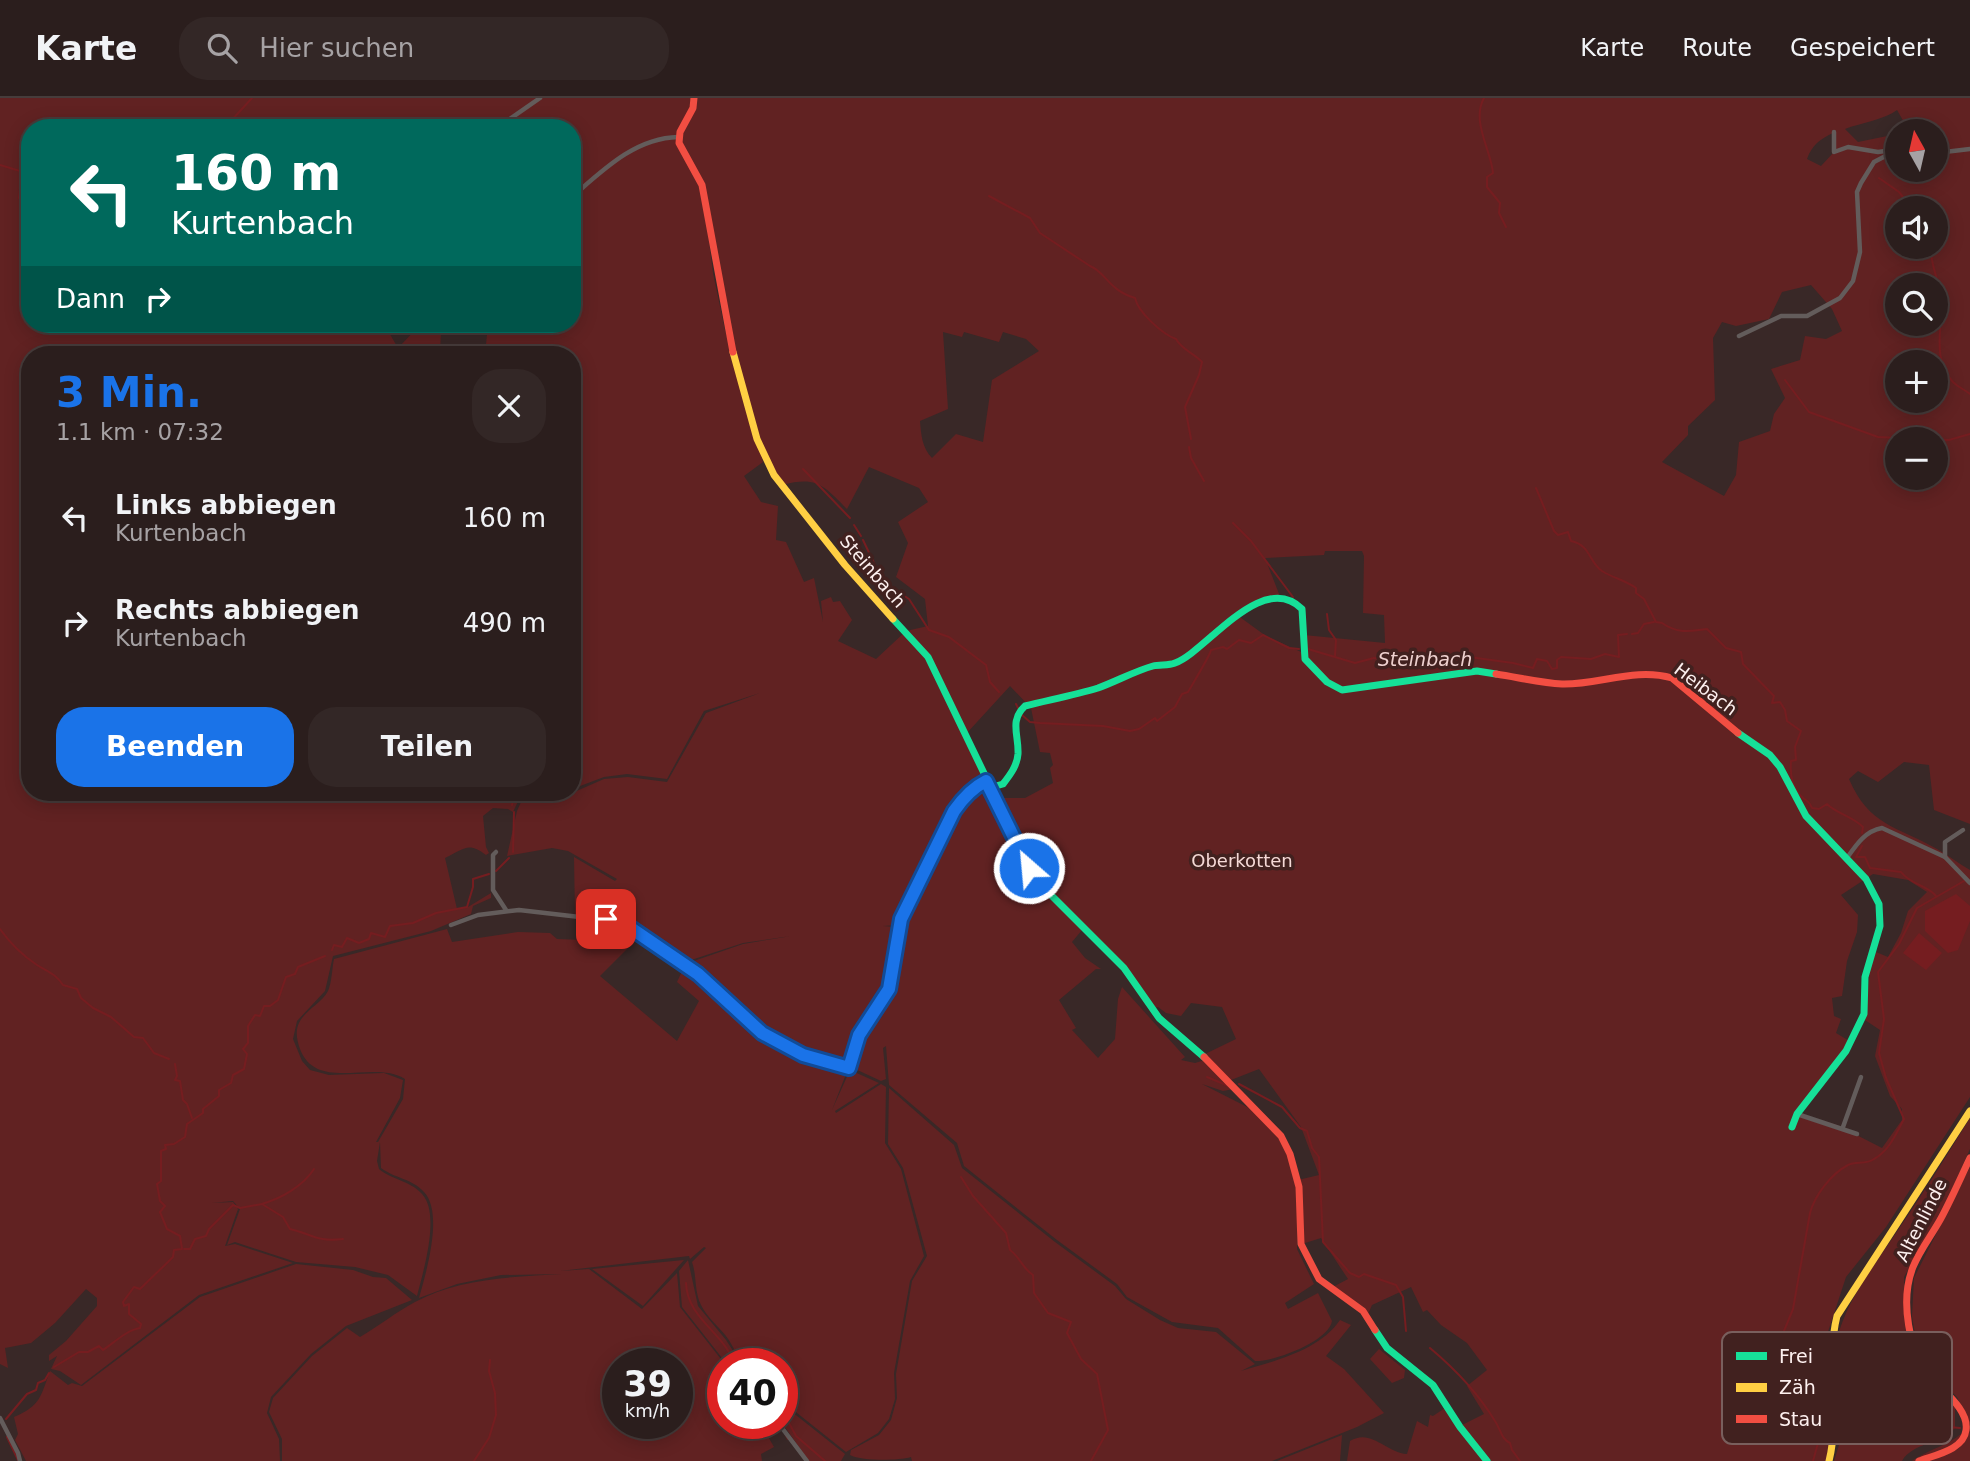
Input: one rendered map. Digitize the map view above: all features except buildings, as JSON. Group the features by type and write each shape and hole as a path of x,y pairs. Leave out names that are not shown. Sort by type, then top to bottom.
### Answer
{"street":[{"path":"510,119 540,98"},
{"path":"581,189 619,157 635,148 678,137 691,112 694,98"},
{"path":"1833,132 1834,152 1848,147 1885,151"},
{"name":"Steinbach","path":"678,137 681,152 695,170 703,188 727,329 765,460 785,492 845,565 928,657 987,785 1035,878 1124,968 1151,1009 1220,1071 1284,1140 1293,1164 1301,1201 1301,1244 1316,1274 1324,1284 1363,1311 1387,1348 1433,1385 1460,1427 1487,1461"},
{"path":"1948,152 1970,149"},
{"path":"1739,336 1781,316 1807,316 1840,298 1853,281 1860,253 1857,192 1874,162 1885,156"},
{"name":"Heibach","path":"987,785 1003,784 1016,765 1018,751 1013,727 1022,708 1036,701 1097,688 1154,666 1176,663 1246,608 1278,598 1299,605 1304,635 1302,652 1317,673 1342,690 1477,671 1563,684 1634,674 1659,674 1672,678 1746,740 1770,755 1780,767 1806,816 1847,858"},
{"path":"451,925 478,915 506,911 622,922 698,974 762,1033 803,1055 849,1068 859,1035 889,989 901,919 954,811 964,796 987,785"},
{"path":"1792,1127 1797,1114 1846,1051 1864,1014 1865,977 1881,917 1879,904 1866,879 1847,858 1857,842 1882,828 1945,857 1967,880"},
{"path":"1945,857 1945,842 1963,830"},
{"path":"496,852 493,855 493,890 506,911"},
{"path":"1843,1127 1861,1077"},
{"path":"1833,1332 1837,1316 1845,1301 1970,1111"},
{"path":"1797,1114 1843,1127 1857,1134"},
{"name":"Altenlinde","path":"1912,1332 1908,1283 1913,1268 1970,1158"},
{"name":"Altenlinde","path":"1919,1461 1956,1446 1965,1437 1967,1427 1964,1415 1952,1401"},
{"path":"0,1418 20,1461"},
{"path":"790,1439 807,1461"}],"green space":[{"path":"0,98 538,98 506,119 21,119 21,333 389,333 397,346 21,346 21,801 518,801 513,812 493,808 483,816 489,853 486,855 470,847 445,858 457,909 468,907 491,893 491,898 473,906 471,914 431,931 333,956 325,991 297,1021 293,1039 302,1061 310,1070 329,1075 384,1073 403,1080 400,1098 378,1142 403,1099 405,1079 392,1074 377,1072 332,1073 319,1069 308,1062 298,1043 299,1023 328,991 334,959 447,929 452,942 518,932 550,933 557,939 584,940 590,922 575,917 623,924 641,935 600,976 677,1041 699,1001 677,982 685,965 767,1039 808,1058 848,1069 832,1110 850,1070 879,1083 835,1111 836,1113 881,1084 886,1087 885,1143 901,1169 924,1256 910,1281 894,1373 895,1399 889,1419 878,1433 846,1452 798,1414 798,1348 733,1348 709,1317 697,1294 692,1262 706,1248 704,1247 690,1259 689,1256 560,1271 589,1269 642,1309 677,1273 680,1307 712,1348 707,1348 707,1439 769,1439 774,1447 761,1454 762,1461 282,1461 282,1439 269,1412 273,1398 312,1356 347,1328 360,1337 415,1302 468,1283 562,1274 501,1275 457,1284 419,1298 432,1244 433,1214 430,1202 420,1188 381,1168 380,1142 377,1161 379,1169 418,1190 427,1203 430,1215 429,1244 417,1296 388,1275 355,1267 296,1262 235,1242 227,1245 240,1209 233,1201 212,1203 233,1202 238,1209 225,1246 235,1244 293,1263 199,1295 81,1385 60,1371 51,1369 57,1356 49,1361 49,1355 66,1341 97,1306 97,1298 86,1289 55,1323 31,1343 5,1348 8,1368 0,1364"},
{"name":"Oberkotten","path":"542,98 692,98 679,136 693,112 694,98 1970,98 1970,824 1934,810 1929,765 1904,762 1878,782 1858,771 1849,779 1857,795 1875,816 1970,870 1970,1097 1886,1227 1846,1277 1828,1332 1722,1332 1722,1444 1831,1444 1827,1461 1488,1461 1460,1426 1484,1414 1467,1386 1487,1370 1467,1343 1441,1325 1427,1310 1423,1312 1411,1287 1372,1305 1368,1314 1331,1288 1348,1279 1321,1238 1302,1244 1302,1200 1298,1180 1319,1175 1301,1127 1259,1069 1231,1080 1203,1055 1236,1039 1222,1007 1191,1003 1181,1016 1166,1013 1158,1007 1152,1009 1130,974 1040,882 1009,828 1010,837 1033,881 1082,930 1072,942 1085,958 1101,969 1096,969 1059,1000 1076,1028 1072,1030 1098,1058 1115,1039 1118,999 1122,987 1185,1057 1181,1060 1195,1063 1205,1060 1234,1089 1223,1091 1202,1084 1257,1112 1281,1142 1289,1159 1297,1192 1297,1249 1314,1284 1285,1303 1288,1309 1318,1293 1332,1321 1329,1329 1311,1343 1275,1358 1255,1361 1218,1328 1172,1322 1127,1297 1117,1284 964,1166 957,1143 889,1085 886,1046 883,1048 886,1079 881,1081 851,1067 861,1037 889,992 899,933 913,895 897,925 883,926 895,927 896,930 887,988 855,1036 849,1067 766,1032 688,963 743,944 791,936 743,943 685,962 623,921 575,915 574,857 615,881 617,879 568,851 552,848 507,856 521,801 581,801 581,789 604,779 628,777 667,782 706,713 760,693 704,711 667,779 627,774 604,777 581,786 581,346 486,346 487,333 581,333 581,119 512,119","holes":["1833,133 1834,152 1821,166 1807,159 1814,146","676,144 702,182 735,356 765,454 782,485 812,482 825,488 847,509 869,467 919,488 928,502 898,522 908,543 896,577 925,599 928,626 906,631 876,659 838,641 852,620 840,601 833,602 831,597 821,601 823,622 814,578 804,582 786,542 776,540 778,506 761,502 744,476 763,462 725,330 713,273 703,193 696,174","1811,285 1832,309 1842,331 1826,339 1805,336 1800,360 1771,369 1785,398 1774,414 1770,431 1739,442 1736,475 1724,496 1662,462 1688,435 1688,426 1715,400 1713,338 1722,322 1736,326 1769,319 1782,292","943,332 962,337 964,332 999,342 1003,332 1026,339 1039,351 992,380 983,442 956,434 932,458 924,445 920,421 948,409","1325,551 1362,551 1363,613 1384,615 1385,643 1304,635 1301,652 1266,636 1237,615 1250,607 1281,599 1265,558 1324,555","1010,686 1031,708 1040,752 1050,753 1053,783 1025,798 994,798 948,703 945,690 966,734","1873,874 1908,880 1927,892 1908,911 1901,933 1888,957 1876,952 1870,969 1865,1020 1880,1030 1875,1056 1890,1096 1902,1109 1902,1120 1882,1148 1837,1125 1798,1113 1851,1042 1836,1033 1841,1019 1834,1016 1832,998 1842,996 1847,961 1857,932 1858,915 1841,895"]},
{"path":"412,333 441,333 440,346 400,346"},
{"path":"889,1088 954,1145 962,1168 1115,1286 1126,1299 1178,1328 1216,1332 1255,1364 1241,1371 1281,1359 1308,1347 1331,1331 1340,1320 1351,1325 1326,1356 1344,1369 1384,1413 1357,1427 1272,1461 912,1461 911,1457 880,1460 850,1455 851,1450 879,1435 891,1420 897,1398 896,1374 912,1281 927,1256 903,1168 888,1144"},
{"path":"1970,1118 1970,1149 1947,1200 1904,1277 1908,1332 1839,1332 1861,1285"},
{"path":"1970,1167 1970,1425 1952,1392 1952,1332 1915,1332 1912,1316 1914,1278"},
{"path":"684,1260 643,1306 592,1269"},
{"path":"688,1260 698,1306 731,1348 714,1348 682,1307 679,1271"},
{"path":"296,1264 353,1270 386,1278 412,1300 346,1326 311,1354 271,1397 267,1413 279,1439 280,1461 26,1461 15,1440 18,1434 14,1417 35,1404 50,1371 68,1385 72,1383 82,1386 200,1297"},
{"path":"1379,1349 1405,1370 1404,1378 1392,1383 1370,1359"},
{"path":"1952,1403 1955,1406 1955,1428 1952,1430"},
{"path":"1445,1408 1484,1461 1347,1461 1350,1441 1365,1437 1407,1454 1417,1421 1428,1427 1430,1415 1433,1416"},
{"path":"798,1417 845,1454 841,1461 809,1461 793,1439 798,1439"},
{"path":"1970,1425 1970,1461 1912,1461 1946,1444 1952,1444 1952,1440"},
{"path":"1342,1435 1340,1461 1277,1461"},
{"path":"1839,1444 1926,1444 1913,1450 1902,1461 1834,1461"}],"shaded area":[{"path":"1956,894 1970,906 1970,921 1958,950 1948,953 1925,931 1925,911"},
{"path":"1919,933 1942,953 1926,970 1903,953"}],"waterway":[{"path":"233,119 252,98"},
{"name":"Heibach","path":"1484,98 1481,126 1493,173 1487,177 1487,187 1500,203 1499,213 1506,227"},
{"path":"0,165 21,171"},
{"path":"1879,178 1902,196"},
{"path":"19,198 21,181"},
{"path":"989,196 1030,218 1040,233 1100,272 1126,295 1135,298 1151,322 1202,362 1185,407 1191,439"},
{"path":"1932,259 1941,300 1942,363 1953,382 1970,394"},
{"path":"1785,380 1809,412 1878,437 1949,440 1970,434"},
{"path":"1189,447 1191,458 1204,481"},
{"name":"Steinbach","path":"803,469 850,518"},
{"name":"Heibach","path":"1536,488 1554,531 1558,535 1568,532 1571,541 1582,546 1598,568 1636,588 1636,593 1644,599 1656,622 1679,630 1707,629 1726,648 1741,652 1743,664 1774,696 1772,703 1780,702 1787,721 1801,731 1795,747 1796,760 1791,761 1792,778 1797,791 1812,808 1819,809 1827,804 1854,820 1863,827 1862,833"},
{"path":"1233,523 1251,541 1293,597"},
{"name":"Steinbach","path":"854,525 861,536"},
{"name":"Steinbach","path":"863,540 883,582 909,599 929,630 949,637 986,665 990,682 999,692"},
{"path":"1327,614 1329,630 1336,640 1335,656"},
{"name":"Steinbach","path":"1632,634 1638,633 1644,624 1654,622"},
{"name":"Steinbach","path":"1308,649 1355,663 1374,658 1393,660 1402,655 1413,661 1437,663 1453,661 1462,656 1533,668 1537,659 1547,661 1552,669 1557,668 1557,660 1561,657 1591,659 1605,654 1619,657 1618,635 1627,634"},
{"name":"Steinbach","path":"1022,715 1030,722 1103,726 1130,731 1139,729 1155,718 1157,721 1175,707 1182,694 1188,692 1211,650 1223,647 1227,649 1239,640 1251,643 1263,635 1289,648 1299,649"},
{"name":"Steinbach","path":"1016,704 1018,708"},
{"path":"512,805 513,801"},
{"path":"513,852 514,812"},
{"name":"Heibach","path":"1862,846 1856,857 1865,857 1870,868 1901,872 1936,896"},
{"path":"496,871 509,858"},
{"path":"332,950 334,945 342,947 347,938 359,943 369,939 371,933 385,937 390,926 413,923 436,913 467,907 473,879 489,874"},
{"path":"1784,1332 1793,1309 1810,1213 1816,1199 1830,1179 1842,1169 1879,1156 1892,1142 1904,1119 1886,1078 1879,1053 1884,1019 1878,972 1899,944 1917,908 1964,881"},
{"path":"0,929 17,948 63,985 77,989 81,998 93,1008 111,1017 134,1037 143,1038 154,1053 169,1059"},
{"path":"54,1367 79,1352 88,1352 99,1346 103,1350 140,1328 141,1324 129,1314 129,1304 124,1306 123,1302 134,1287 140,1289 173,1257 174,1250 182,1249 180,1236 167,1229 160,1212 165,1206 160,1201 157,1184 161,1181 161,1151 166,1149 165,1145 174,1144 185,1137 187,1124 203,1113 203,1109 219,1096 219,1090 231,1083 233,1075 244,1069 247,1054 243,1049 248,1043 248,1026 255,1015 260,1016 264,1006 270,1006 278,1000 286,977 295,974 298,967 325,956"},
{"path":"175,1064 175,1080 180,1081 183,1100 192,1118"},
{"path":"1207,1077 1231,1087"},
{"path":"1239,1084 1282,1107 1300,1128 1307,1131 1312,1148 1319,1157 1323,1242 1350,1273 1359,1277 1364,1274 1396,1285 1403,1297 1406,1331"},
{"path":"262,1204 291,1191 314,1169"},
{"path":"961,1177 973,1196 1006,1233 1010,1250 1033,1275 1034,1293 1048,1313 1071,1322 1067,1333 1081,1359 1097,1374 1108,1430 1091,1461"},
{"path":"184,1249 190,1249 195,1239 206,1236 209,1229 233,1205 240,1208 262,1204 283,1217 290,1229 321,1239 343,1239"},
{"path":"686,1283 688,1295 699,1316 726,1348"},
{"path":"1430,1348 1474,1391 1520,1461"},
{"path":"474,1461 489,1438 496,1415 495,1393 489,1371 490,1360"},
{"path":"6,1419 27,1394 36,1390 38,1383 45,1380 49,1373"},
{"path":"1952,1427 1960,1428"},
{"path":"7,1437 18,1460"},
{"path":"798,1438 825,1461"},
{"path":"1813,1461 1818,1444"}],"traffic: fast":[{"path":"989,788 1003,784 1015,766 1018,754 1016,723 1025,706 1098,688 1153,666 1175,663 1188,656 1235,617 1270,599 1286,599 1302,609 1305,659 1327,682 1342,690 1477,671 1496,674"},
{"path":"893,619 928,657 1035,879 1124,968 1159,1018 1204,1057"},
{"path":"1738,733 1770,755 1780,767 1806,816 1866,879 1879,904 1880,926 1865,977 1864,1014 1846,1051 1797,1114 1792,1127"},
{"path":"1375,1330 1387,1348 1433,1385 1460,1427 1487,1461"}],"traffic: slow":[{"path":"733,352 757,439 774,475 845,565 893,619"},
{"path":"1834,1332 1837,1316 1970,1111"},
{"path":"1829,1461 1832,1444"}],"traffic: jam":[{"path":"694,98 693,108 680,132 679,143 702,185 733,352"},
{"path":"1496,674 1562,684 1644,674 1672,678 1738,733"},
{"path":"1204,1057 1281,1136 1290,1154 1299,1187 1301,1244 1319,1279 1363,1311 1375,1330"},
{"path":"1910,1332 1907,1295 1913,1267 1970,1158"},
{"path":"1919,1461 1954,1447 1964,1437 1964,1415 1952,1399"}],"route":[{"path":"606,919 622,922 698,974 762,1033 803,1055 849,1068 859,1035 889,989 901,919 954,811 964,796 981,783 986,781 1029,868"}]}
